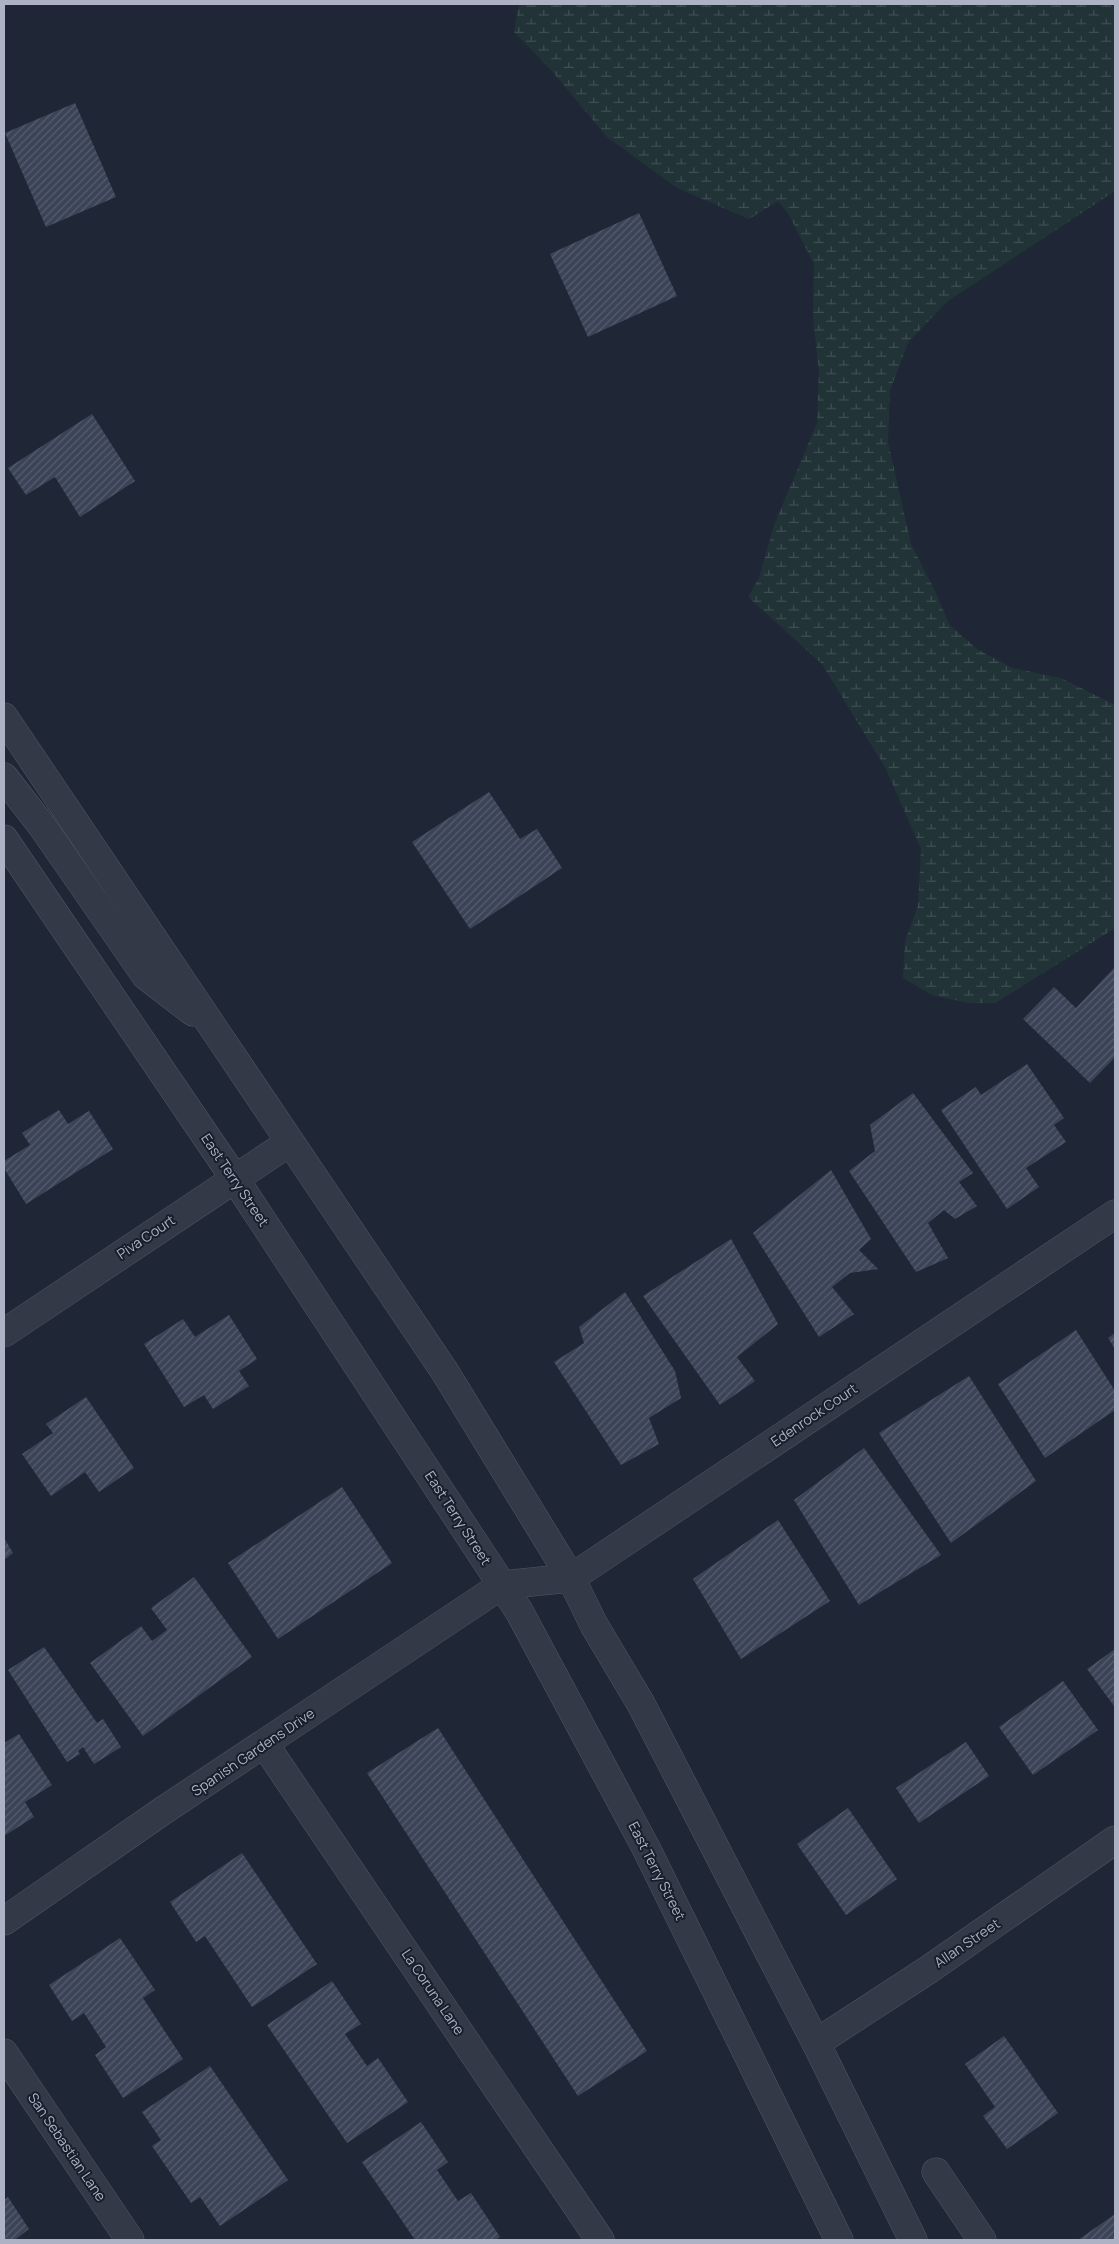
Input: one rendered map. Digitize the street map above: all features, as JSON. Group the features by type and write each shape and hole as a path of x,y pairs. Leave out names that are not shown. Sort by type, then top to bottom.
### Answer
{"street":[{"path":"4,717 445,1372 571,1578 594,1625 641,1704 816,2043 913,2240"},
{"path":"4,777 42,826 146,976 212,1026"},
{"name":"East Terry Street","path":"4,838 235,1179 502,1585 541,1650 646,1848 839,2240"},
{"name":"Piva Court","path":"4,1333 290,1142"},
{"name":"Edenrock Court","path":"502,1585 571,1578 1115,1214"},
{"name":"Spanish Gardens Drive","path":"4,1921 164,1810 502,1585"},
{"name":"La Coruna Lane","path":"265,1744 600,2240"},
{"name":"Allan Street","path":"816,2043 928,1970 1115,1840"},
{"name":"San Sebastian Lane","path":"4,2053 130,2240"},
{"path":"936,2172 982,2240"}],"green space":[{"path":"519,4 1115,4 1115,191 948,301 909,341 890,390 888,442 911,544 936,593 949,624 977,649 1012,668 1061,678 1115,705 1115,928 995,1003 968,1003 932,995 903,978 905,941 918,906 921,849 886,769 822,664 748,597 759,578 774,525 817,423 819,371 813,317 814,264 789,215 778,201 749,219 677,188 607,137 551,70 514,32"}],"building":[{"path":"75,103 116,197 46,227 5,133"},
{"path":"639,213 677,296 588,337 550,254"},
{"path":"92,414 135,481 80,517 55,477 26,495 8,468"},
{"path":"489,792 520,839 537,829 562,868 470,929 412,842"},
{"path":"1115,967 1115,1057 1090,1083 1023,1019 1054,987 1076,1008"},
{"path":"1027,1064 1064,1118 1054,1125 1066,1142 1026,1168 1039,1187 1007,1209 941,1110 976,1087 981,1095"},
{"path":"913,1093 973,1173 959,1182 977,1206 955,1219 944,1210 928,1223 948,1258 916,1272 849,1171 875,1151 870,1125"},
{"path":"59,1110 68,1124 89,1111 113,1149 26,1204 4,1168 4,1161 30,1145 22,1133"},
{"path":"831,1170 871,1239 859,1250 878,1269 850,1273 832,1287 854,1314 819,1337 753,1233"},
{"path":"731,1239 778,1324 737,1357 755,1381 720,1405 643,1296"},
{"path":"625,1292 675,1371 681,1398 649,1418 659,1444 621,1465 554,1362 584,1343 579,1327"},
{"path":"229,1315 257,1359 239,1371 249,1386 213,1409 204,1395 184,1407 144,1344 183,1319 195,1337"},
{"path":"1076,1330 1115,1391 1115,1410 1045,1458 998,1384"},
{"path":"1115,1333 1115,1349 1108,1338"},
{"path":"969,1376 1036,1481 951,1543 879,1433"},
{"path":"86,1397 134,1468 99,1492 85,1472 51,1496 22,1454 53,1433 46,1424"},
{"path":"864,1448 941,1555 859,1605 794,1500"},
{"path":"342,1487 392,1563 278,1639 228,1563"},
{"path":"778,1520 830,1601 741,1659 693,1579"},
{"path":"4,1538 13,1553 4,1560"},
{"path":"194,1577 252,1657 143,1736 90,1663 141,1626 152,1641 167,1630 151,1608"},
{"path":"44,1647 97,1723 103,1719 121,1747 94,1764 83,1747 78,1751 80,1754 67,1762 8,1670"},
{"path":"1115,1649 1115,1706 1114,1706 1087,1669"},
{"path":"1063,1681 1098,1730 1033,1775 999,1727"},
{"path":"438,1728 647,2051 578,2096 367,1773"},
{"path":"19,1734 52,1785 25,1802 34,1817 4,1836 4,1743"},
{"path":"966,1742 989,1776 919,1823 896,1788"},
{"path":"848,1808 897,1879 846,1915 797,1844"},
{"path":"242,1853 317,1964 252,2007 205,1936 196,1942 170,1902"},
{"path":"120,1938 155,1990 143,1998 183,2059 123,2098 95,2055 106,2047 84,2013 72,2021 49,1985"},
{"path":"332,1981 361,2024 345,2034 367,2066 378,2058 408,2102 347,2143 267,2025"},
{"path":"1004,2036 1058,2113 1007,2149 983,2116 995,2107 965,2064"},
{"path":"210,2066 288,2180 220,2226 200,2197 191,2203 152,2146 161,2140 142,2112"},
{"path":"421,2122 448,2162 437,2170 458,2201 471,2193 500,2237 495,2240 415,2240 362,2162"},
{"path":"8,2197 29,2229 17,2240 4,2240 4,2200"},
{"path":"1115,2214 1115,2240 1078,2240"}]}
